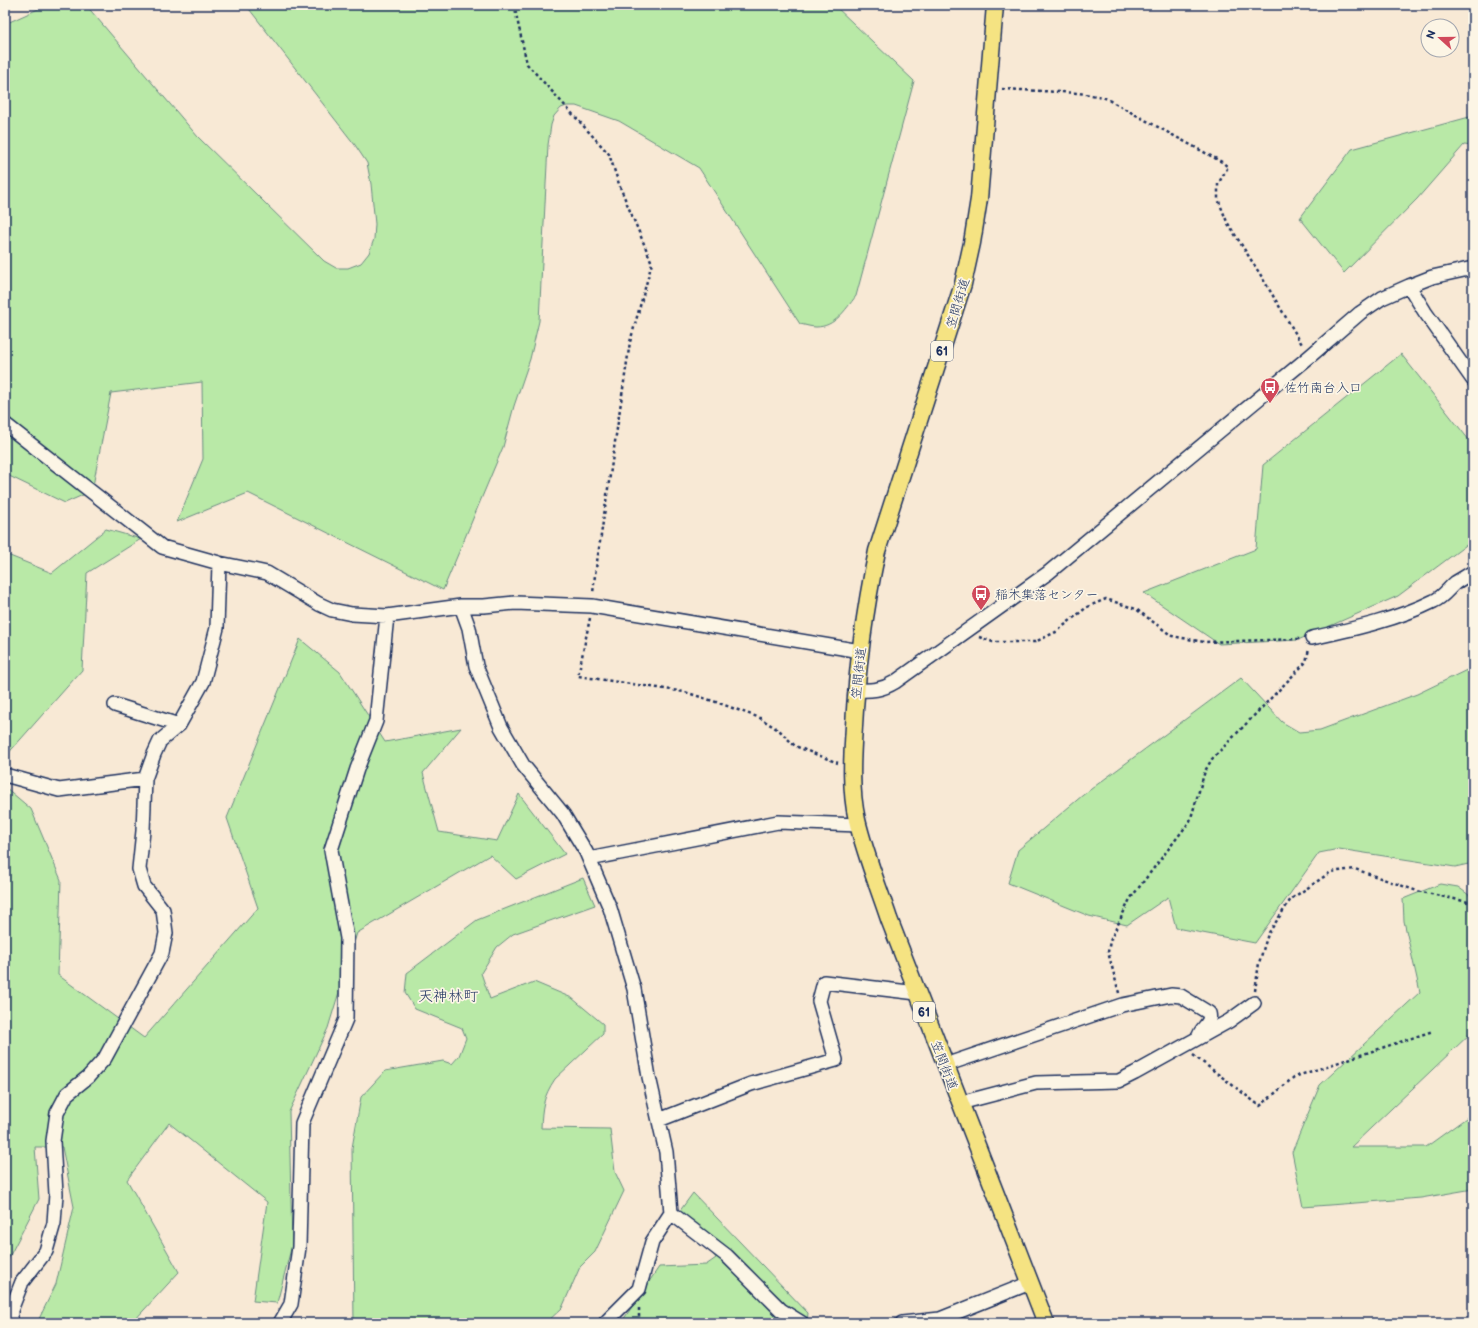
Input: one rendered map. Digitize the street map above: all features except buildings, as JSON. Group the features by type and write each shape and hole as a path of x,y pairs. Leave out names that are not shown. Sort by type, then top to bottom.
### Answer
{"main road":[{"name":"笠間街道","path":"996,5 979,198 972,243 963,284 876,551 860,651 856,690 852,768 853,791 859,825 889,919 1046,1323"}],"street":[{"path":"856,690 874,690 889,686 1048,573 1360,313 1382,298 1409,286 1432,277 1473,268"},
{"path":"1409,286 1425,312 1473,380"},
{"path":"5,424 162,548 219,563 267,573 319,604 332,610 352,614 387,616 461,606 484,606 516,603 592,606 860,651"},
{"path":"11,1323 12,1310 22,1282 46,1251 54,1223 56,1194 53,1141 57,1113 67,1094 88,1077 105,1058 162,953 166,933 163,910 144,886 138,869 143,831 145,779 160,741 179,725 203,682 217,628 219,563"},
{"path":"1312,638 1370,625 1434,601 1442,596 1455,583 1473,572"},
{"path":"461,606 469,628 476,666 501,727 523,765 563,814 589,859 610,908 634,989 649,1076 666,1152 671,1213 652,1242 639,1289 605,1323"},
{"path":"280,1323 291,1304 299,1247 302,1123 346,1019 347,938 331,850 357,769 376,721 387,616"},
{"path":"115,705 179,725"},
{"path":"5,775 59,790 145,779"},
{"path":"589,859 778,822 859,825"},
{"path":"659,1120 751,1084 836,1060 819,1001 824,982 917,993"},
{"path":"945,1065 1122,1005 1171,995 1181,996 1209,1013 1209,1022 1200,1032 1199,1038"},
{"path":"960,1103 1036,1083 1119,1081 1229,1021 1254,1003"},
{"path":"671,1213 727,1256 781,1310 802,1323"},
{"path":"902,1323 940,1319 1030,1283"}],"path":[{"path":"515,5 527,64 609,154 620,187 652,263 630,342 595,575 592,606 578,676 685,692 716,702 760,718 780,731 795,746 852,768"},
{"path":"988,88 1079,93 1104,97 1228,166 1218,184 1218,199 1227,222 1260,274 1309,357"},
{"path":"965,633 993,642 1035,642 1056,632 1087,607 1106,599 1136,609 1172,636 1204,642 1312,638 1306,662 1212,759 1205,771 1190,821 1130,899 1110,941 1108,952 1122,1005"},
{"path":"1254,1003 1259,963 1268,934 1291,899 1331,872 1355,869 1417,891 1473,903"},
{"path":"1182,1047 1260,1106 1294,1077 1433,1031"}],"green space":[{"path":"47,5 86,5 198,137 324,261 336,268 348,268 361,263 369,253 374,239 375,224 371,184 367,163 355,145 246,5 834,5 914,81 856,296 844,312 834,321 823,326 816,327 800,324 699,168 619,121 576,106 561,108 554,116 548,145 539,321 530,359 514,406 503,447 443,590 248,493 177,522 203,459 202,382 111,393 92,491 65,503 5,474 5,24"},
{"path":"1473,116 1473,146 1464,145 1417,199 1344,273 1300,218 1352,149"},
{"path":"1401,354 1473,445 1473,540 1398,596 1298,640 1219,644 1144,593 1256,549 1263,465"},
{"path":"106,529 141,539 87,573 82,670 5,757 5,554 52,573"},
{"path":"300,639 340,672 385,742 461,728 423,773 439,832 497,841 519,794 565,854 516,879 490,855 357,933 328,1028 289,1112 292,1245 277,1303 253,1301 267,1202 169,1123 127,1180 179,1272 132,1323 37,1323 56,1284 74,1207 62,1147 35,1147 39,1199 5,1265 5,787 31,809 61,880 58,975 144,1038 258,908 227,818"},
{"path":"1473,667 1473,863 1455,867 1339,849 1319,853 1255,943 1176,928 1168,897 1127,925 1089,916 1008,883 1018,850 1083,795 1241,678 1282,722 1299,732 1320,730 1417,694"},
{"path":"583,878 595,905 513,934 497,947 481,973 490,999 534,982 572,998 603,1024 603,1034 555,1079 551,1085 544,1102 541,1128 610,1129 615,1172 624,1191 595,1252 580,1267 562,1308 546,1323 354,1323 352,1148 361,1097 385,1071 443,1061 452,1064 459,1056 466,1038 462,1028 415,1009 405,993 407,973 477,920"},
{"path":"1440,884 1458,887 1473,898 1473,1031 1351,1147 1426,1147 1473,1113 1473,1189 1421,1198 1303,1207 1292,1152 1320,1085 1420,992 1404,921 1403,899"},
{"path":"693,1193 808,1313 807,1323 621,1323 659,1267 706,1265 716,1258 679,1212"}],"place":[{"name":"佐竹南台入口","path":"1270,404"},
{"name":"稲木集落センター","path":"981,611"}],"district":[{"name":"天神林町","path":"448,996"}]}
